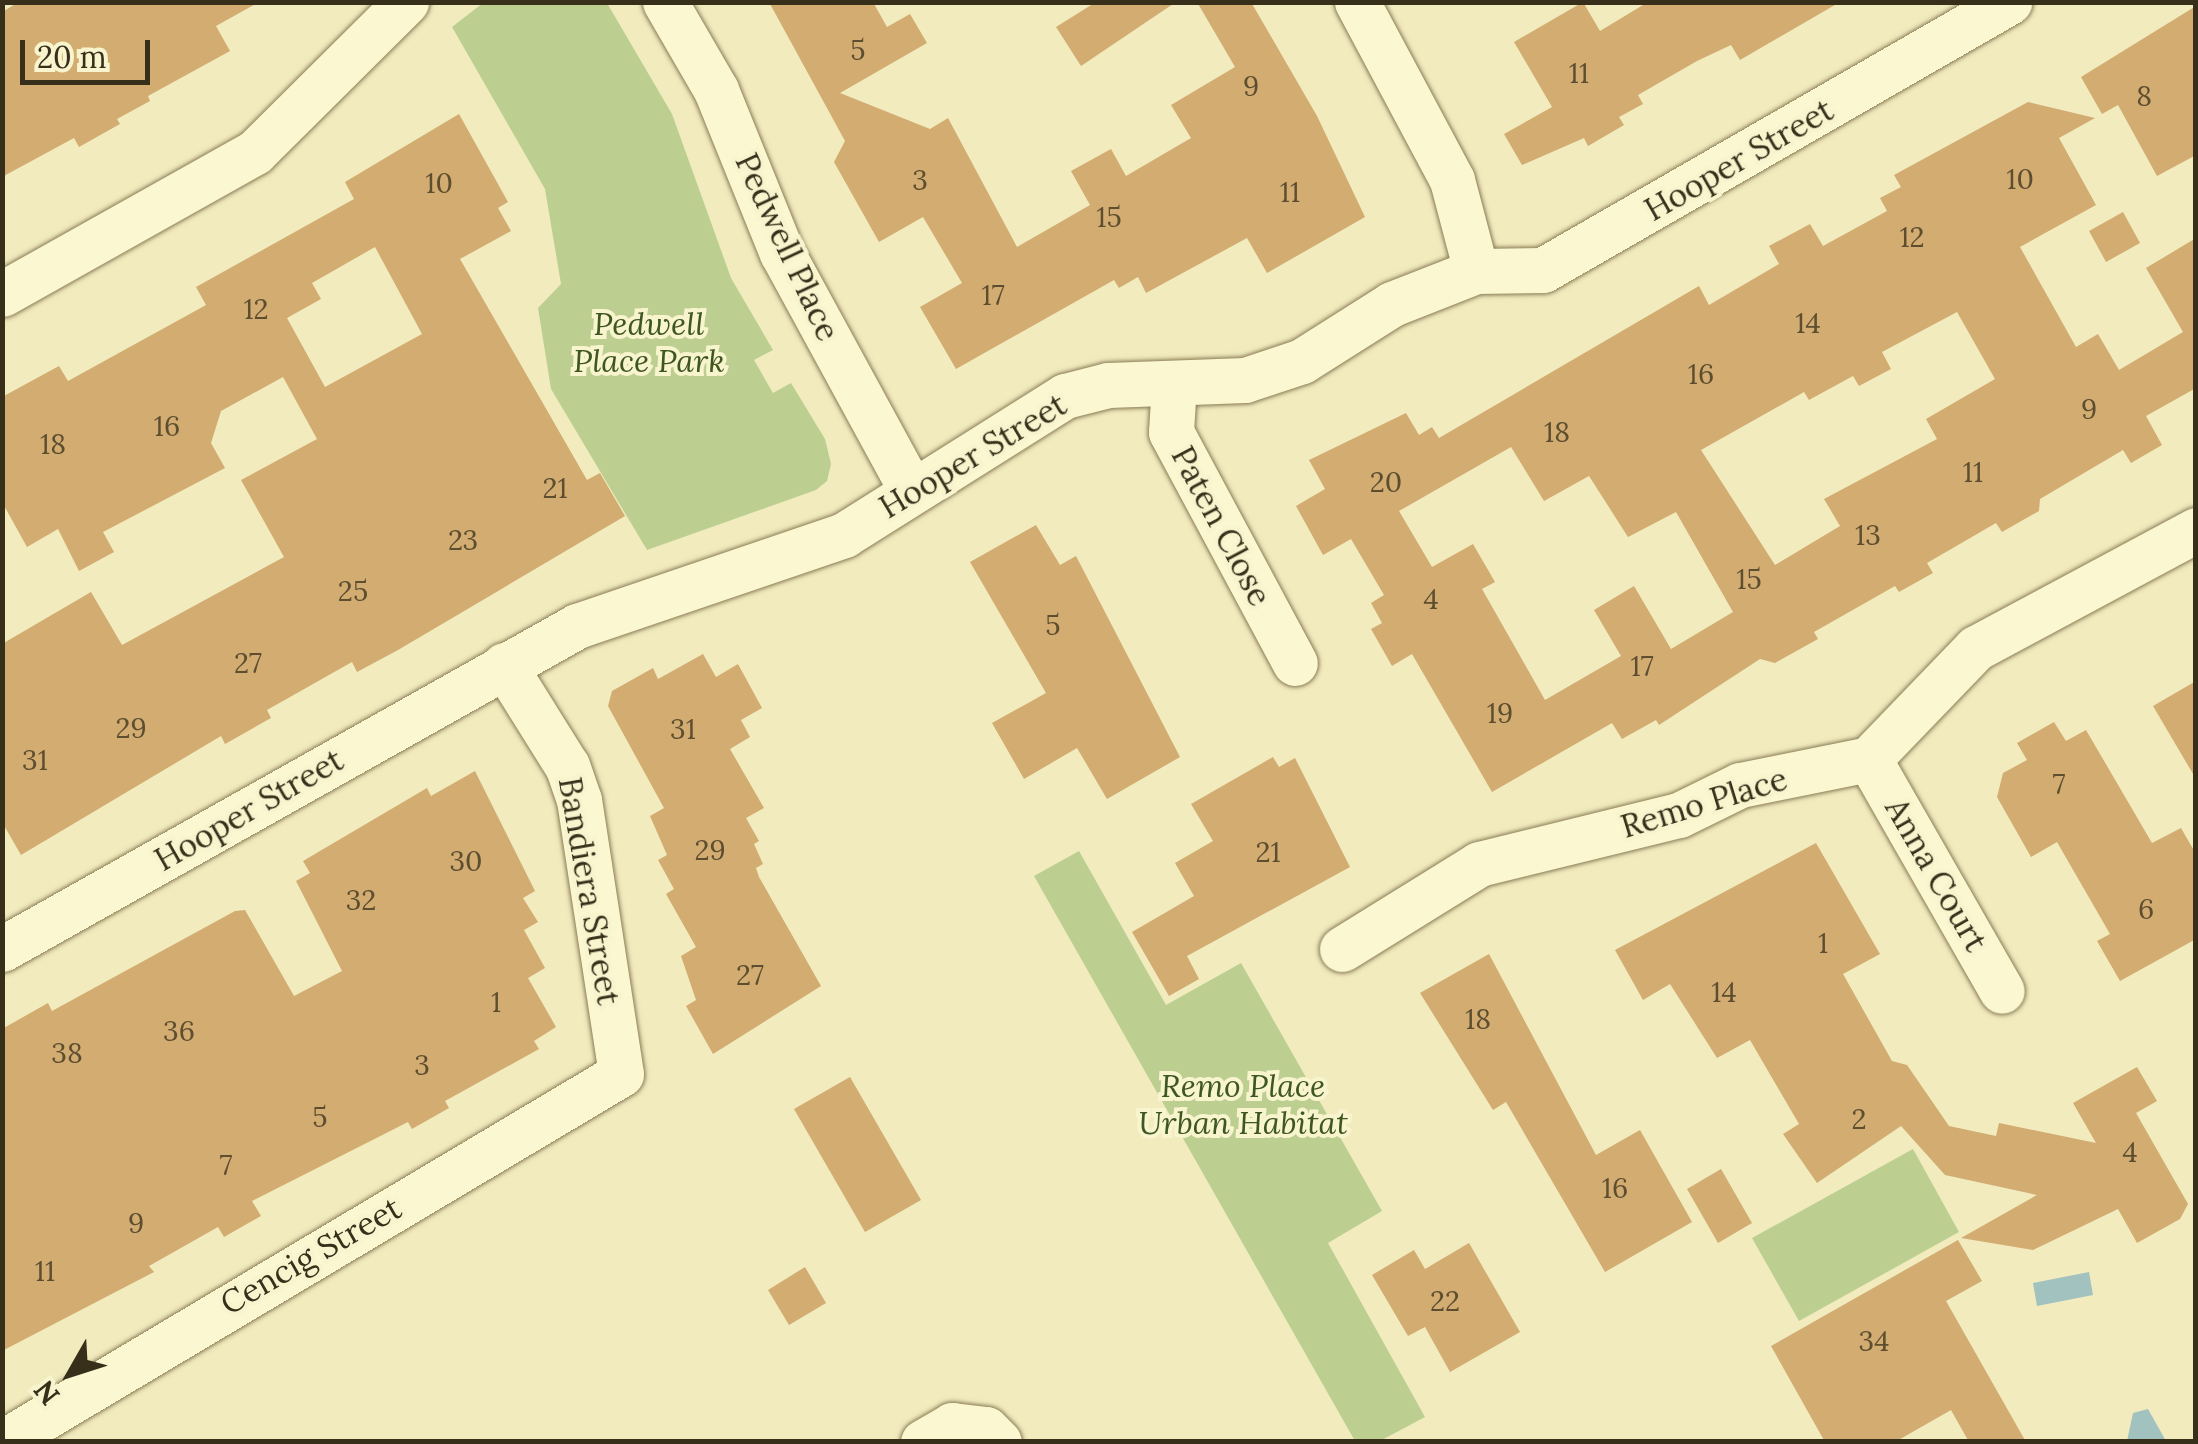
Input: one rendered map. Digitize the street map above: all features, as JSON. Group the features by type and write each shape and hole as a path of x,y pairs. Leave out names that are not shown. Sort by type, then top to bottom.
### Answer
{"street":[{"path":"2,294 254,152 406,2"},
{"name":"Pedwell Place","path":"665,2 716,90 782,253 912,492"},
{"path":"1357,2 1452,180 1476,271"},
{"name":"Hooper Street","path":"2,949 577,626 844,535 1065,396 1108,385 1245,380 1302,361 1392,304 1476,271 1543,270 2009,2"},
{"name":"Paten Close","path":"1174,382 1170,432 1295,662"},
{"path":"1868,759 1976,648 2196,530"},
{"name":"Bandiera Street","path":"504,665 567,766 578,800 621,1074"},
{"name":"Remo Place","path":"1342,949 1479,864 1679,815 1766,778 1868,759"},
{"name":"Anna Court","path":"1868,759 2002,991"},
{"name":"Cencig Street","path":"3,1442 621,1074"},
{"path":"938,1433 986,1429 1000,1442"}],"green space":[{"name":"Pedwell Place Park","path":"483,3 607,3 672,114 731,278 773,350 754,360 773,393 791,383 825,439 831,464 827,481 816,490 647,550 551,389 538,308 561,284 545,189 452,27"},
{"name":"Remo Place Urban Habitat","path":"1079,851 1166,1005 1241,963 1382,1211 1328,1243 1425,1417 1380,1441 1355,1441 1034,876"},
{"path":"1913,1149 1959,1232 1799,1321 1752,1238"}],"water":[{"path":"2089,1272 2093,1295 2037,1306 2033,1283"},
{"path":"2148,1409 2166,1441 2127,1441 2133,1413"}],"building":[{"path":"19,2 259,2 216,26 230,51 148,96 150,101 117,119 120,124 79,147 74,138 2,177 2,12"},
{"path":"769,2 873,2 887,27 910,14 927,43 840,93 930,129 948,118 1017,247 1090,205 1071,171 1111,149 1126,176 1191,138 1171,105 1235,67 1197,2 1251,2 1317,116 1365,217 1267,273 1247,238 1146,293 1138,277 1119,288 1114,280 956,369 920,307 962,283 923,217 879,242 834,162 845,141"},
{"path":"1096,2 1176,2 1081,66 1056,27"},
{"path":"1583,2 1600,31 1648,2 1840,2 1740,60 1731,45 1697,61 1638,95 1643,104 1619,117 1624,125 1588,146 1584,138 1522,165 1504,134 1552,107 1514,42"},
{"path":"2196,6 2196,155 2157,176 2118,105 2102,114 2081,77"},
{"path":"2028,102 2095,118 2059,138 2096,205 2020,247 2076,347 2098,334 2119,370 2183,332 2146,268 2196,238 2196,388 2146,416 2162,445 2131,463 2123,450 2040,499 2039,511 2002,532 1996,523 1927,563 1933,573 1899,592 1895,586 1814,632 1818,639 1775,663 1760,659 1659,725 1656,720 1622,739 1612,723 1492,792 1412,654 1392,666 1371,629 1382,623 1371,603 1384,595 1351,539 1323,555 1296,506 1325,489 1309,460 1406,413 1419,435 1432,427 1439,438 1699,286 1709,305 1779,264 1769,246 1810,224 1823,246 1887,211 1880,198 1901,187 1894,175","holes":["1957,312 1995,379 1926,419 1937,439 1824,499 1840,526 1775,565 1701,450 1804,392 1809,400 1853,376 1859,386 1891,369 1882,352","1511,447 1544,501 1589,476 1628,537 1676,512 1733,612 1671,649 1634,586 1594,610 1621,656 1545,700 1482,589 1495,582 1473,544 1432,567 1399,511"]},
{"path":"459,114 508,202 498,208 511,231 460,259 587,480 600,473 625,516 357,672 352,662 267,710 271,718 225,744 221,736 21,855 2,822 2,644 91,592 122,645 284,557 241,480 317,439 283,377 221,411 211,443 225,468 103,532 114,552 79,571 58,529 27,547 2,502 2,397 59,366 68,381 206,305 196,287 354,199 345,182","holes":["375,247 422,334 325,387 287,318 321,299 312,283"]},
{"path":"2123,212 2140,243 2106,262 2089,231"},
{"path":"1036,525 1060,565 1076,556 1180,757 1107,799 1077,748 1024,779 992,723 1046,693 970,562"},
{"path":"703,654 716,677 738,664 762,708 741,720 750,737 730,749 764,808 746,818 759,841 754,844 763,864 756,868 759,877 821,986 713,1054 686,1006 696,1000 681,956 696,947 666,894 674,889 658,860 667,855 650,816 664,808 608,706 612,691 653,668 658,679"},
{"path":"2196,681 2196,779 2153,706"},
{"path":"2054,722 2066,741 2086,730 2152,843 2181,828 2196,854 2196,939 2120,981 2097,941 2110,934 2057,842 2031,857 1997,797 2003,773 2027,760 2017,743"},
{"path":"1273,757 1279,767 1295,758 1350,867 1187,956 1199,979 1169,996 1132,932 1194,896 1175,863 1213,841 1191,804"},
{"path":"475,771 535,891 523,898 538,922 524,930 545,968 528,978 556,1027 534,1041 539,1049 445,1101 449,1108 412,1129 408,1122 252,1201 261,1216 224,1237 218,1227 149,1266 154,1272 2,1351 2,1029 48,1003 52,1011 235,911 245,910 294,996 342,971 296,881 310,873 303,861 427,788 431,796"},
{"path":"1816,843 1880,954 1843,974 1892,1061 1907,1065 1949,1126 1996,1136 1999,1123 2096,1143 2073,1103 2137,1067 2157,1101 2136,1113 2188,1204 2180,1219 2137,1243 2118,1209 2033,1250 1961,1238 2037,1195 1945,1175 1901,1126 1817,1183 1783,1134 1799,1124 1750,1040 1717,1058 1670,984 1643,1000 1615,950"},
{"path":"1489,954 1596,1155 1640,1130 1692,1222 1605,1272 1506,1102 1493,1110 1420,993"},
{"path":"850,1077 921,1200 865,1232 794,1109"},
{"path":"1721,1169 1752,1223 1718,1243 1687,1189"},
{"path":"1958,1240 1982,1281 1946,1301 2026,1442 1969,1442 1951,1410 1895,1442 1825,1442 1771,1346"},
{"path":"1469,1243 1520,1332 1450,1372 1425,1327 1408,1336 1372,1275 1414,1250 1425,1269"},
{"path":"805,1267 826,1303 789,1325 768,1290"}]}
